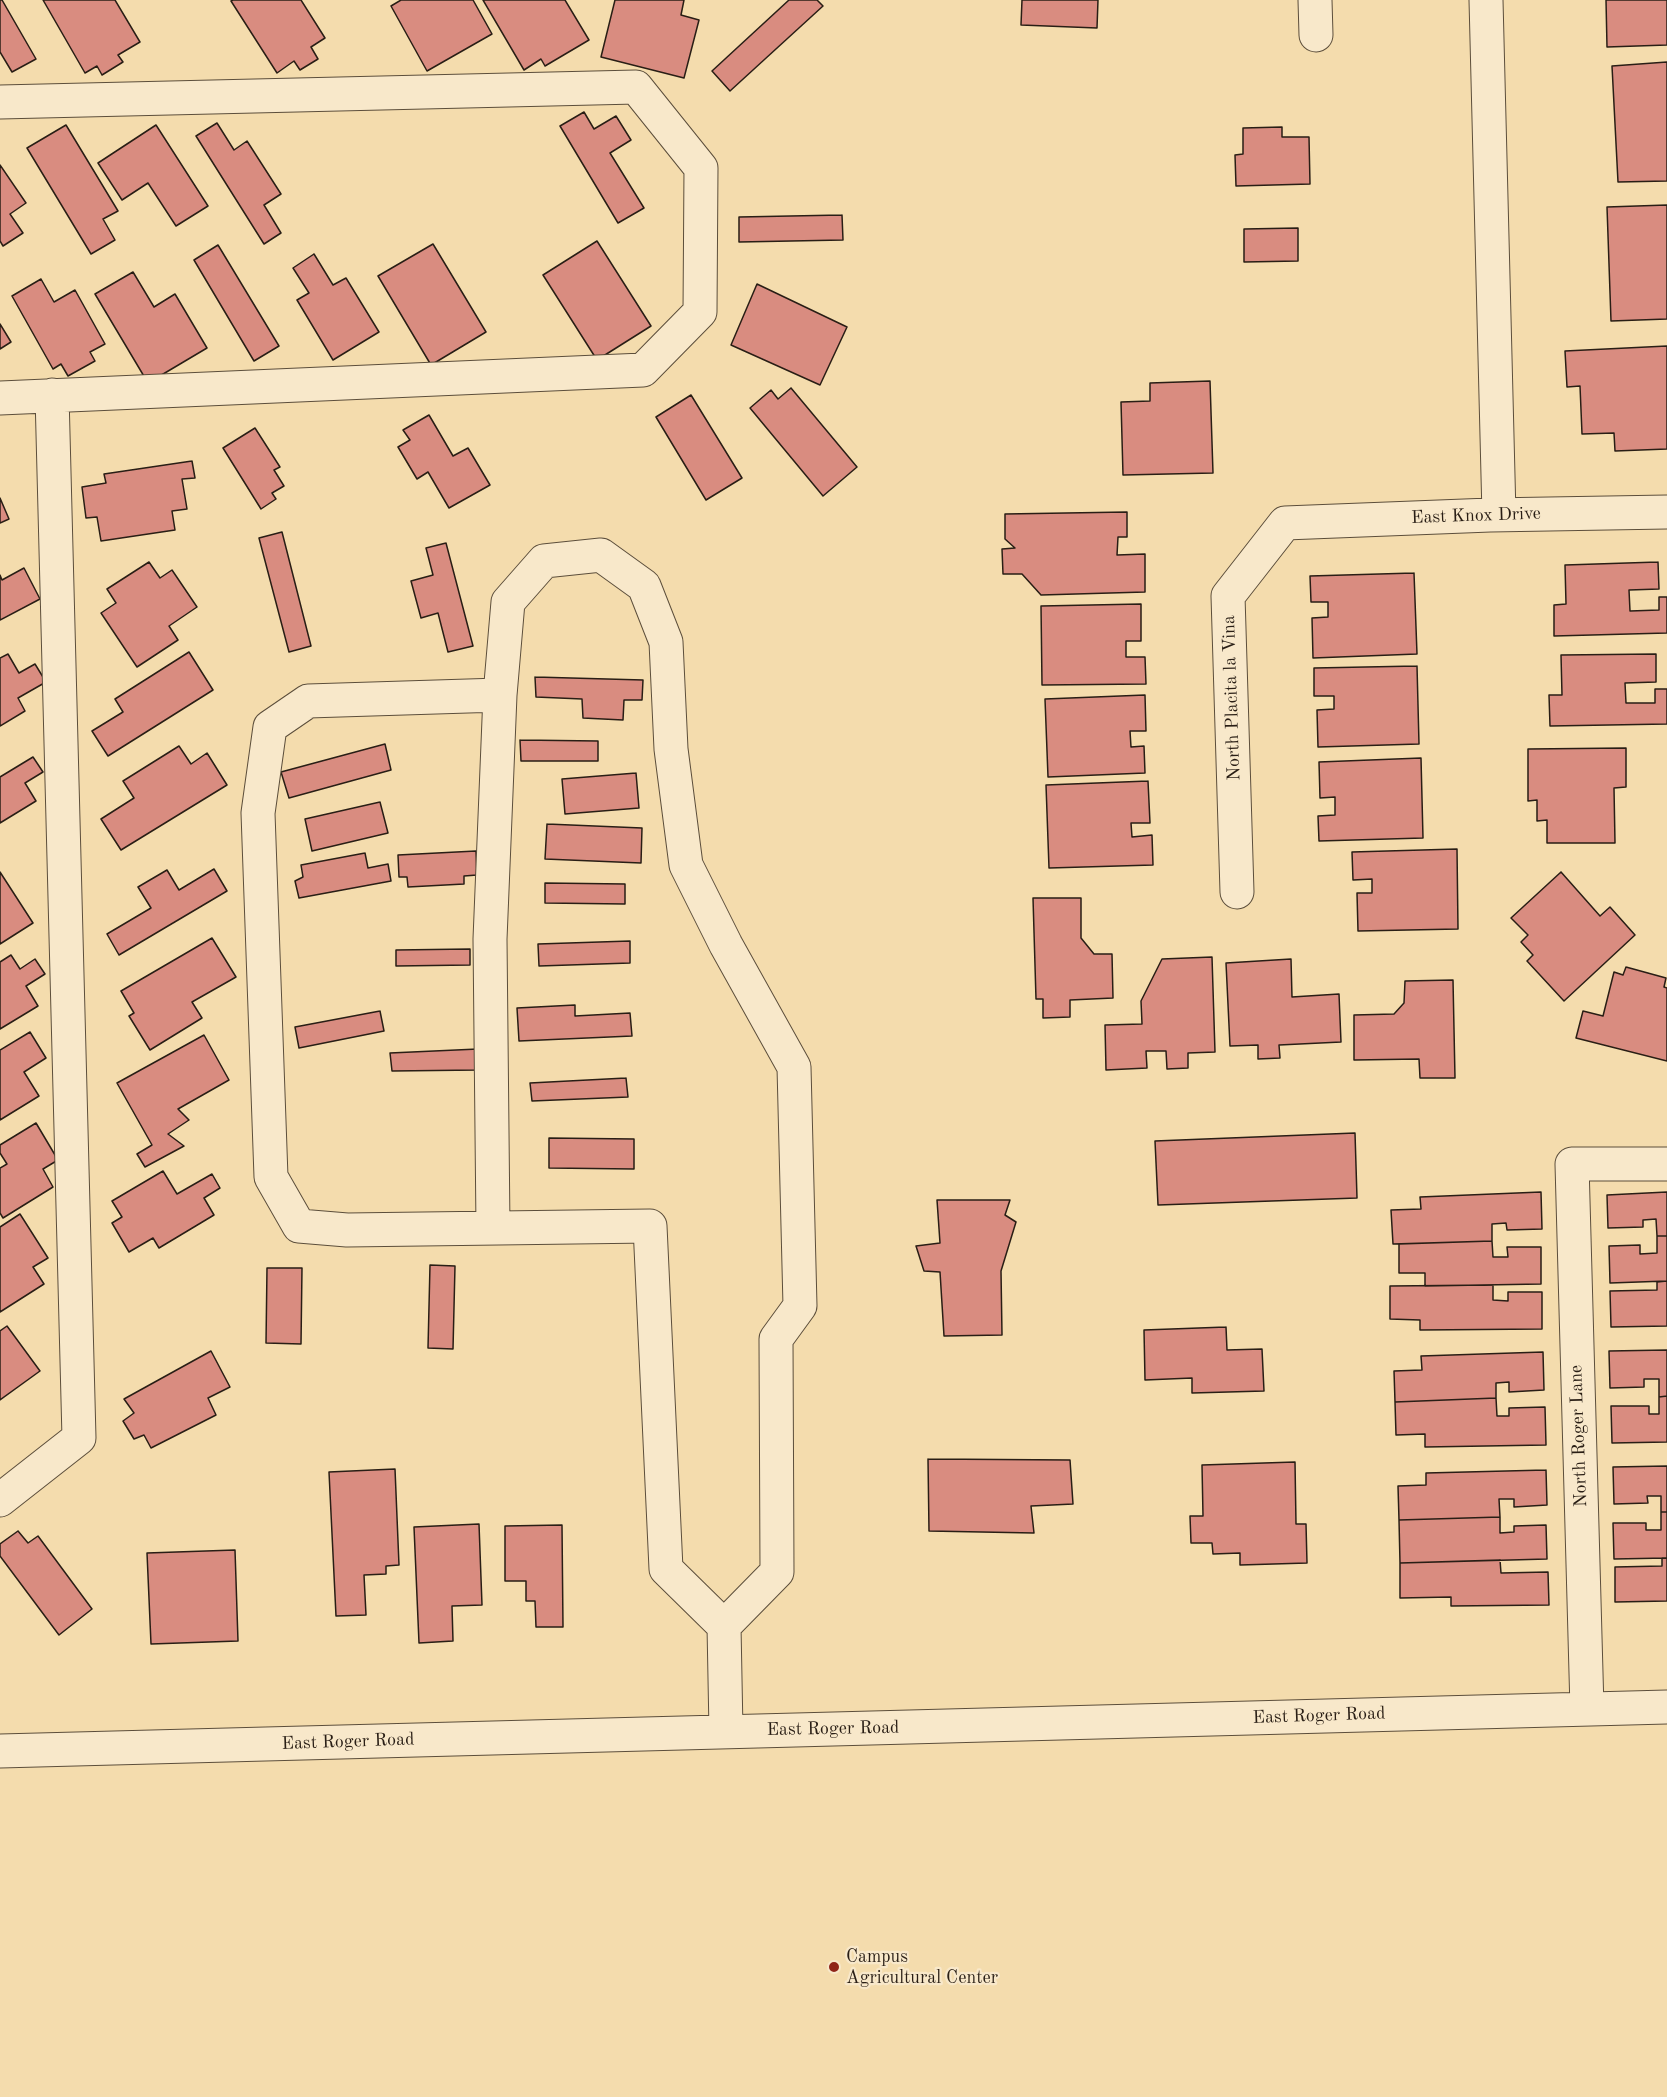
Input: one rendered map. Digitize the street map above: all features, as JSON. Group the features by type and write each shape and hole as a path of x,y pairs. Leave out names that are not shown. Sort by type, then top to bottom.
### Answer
{"street":[{"path":"1315,0 1316,35"},
{"path":"1486,0 1499,515"},
{"path":"0,102 636,87 701,168 700,312 643,370 0,398"},
{"path":"0,1500 80,1438 52,395"},
{"name":"East Knox Drive","path":"1285,524 1499,515 1667,512"},
{"name":"North Placita la Vina","path":"1237,892 1228,596 1285,524"},
{"path":"493,1228 490,939 500,695 508,602 544,561 601,555 644,586 666,642 670,749 686,865 726,945 794,1067 800,1306 776,1339 777,1572 724,1626"},
{"path":"500,695 308,701 270,727 258,813 271,1177 299,1226 348,1230 650,1226 666,1569 724,1626 726,1731"},
{"name":"North Roger Lane","path":"1587,1709 1572,1164 1667,1164"},
{"name":"East Roger Road","path":"0,1751 1667,1707"}],"building":[{"path":"0,0 36,59 12,72 0,52"},
{"path":"43,0 115,0 140,42 118,55 123,62 102,75 97,66 85,73"},
{"path":"301,0 325,38 311,47 318,59 300,70 294,61 277,73 231,1"},
{"path":"401,0 473,0 492,34 427,71 391,6"},
{"path":"483,0 565,0 589,40 545,66 541,59 524,70"},
{"path":"615,0 684,0 681,15 699,20 684,78 601,57"},
{"path":"789,0 817,0 823,6 730,91 712,71"},
{"path":"1022,0 1098,0 1097,28 1021,25"},
{"path":"1606,0 1667,0 1667,45 1607,47"},
{"path":"1667,62 1667,181 1618,182 1612,66"},
{"path":"584,112 594,129 616,116 631,140 610,153 644,208 618,223 560,126"},
{"path":"217,123 234,150 247,141 281,194 264,205 281,233 264,244 196,136"},
{"path":"66,125 118,211 103,219 115,240 91,254 27,148"},
{"path":"156,125 208,206 176,226 148,183 122,200 98,163"},
{"path":"1282,127 1282,137 1309,137 1310,184 1236,186 1235,155 1243,154 1243,128"},
{"path":"0,165 26,203 10,214 23,233 3,246 0,241"},
{"path":"1667,205 1667,319 1611,321 1607,207"},
{"path":"842,215 843,240 739,242 739,217"},
{"path":"1298,228 1298,261 1244,262 1244,229"},
{"path":"597,241 651,326 597,360 543,275"},
{"path":"433,244 486,332 431,365 378,276"},
{"path":"218,245 279,346 254,361 194,260"},
{"path":"314,254 333,285 346,278 379,332 333,360 297,300 309,293 293,268"},
{"path":"133,272 154,307 175,294 207,348 148,383 95,294"},
{"path":"41,279 54,302 75,290 105,344 90,352 95,361 68,376 61,364 53,369 12,296"},
{"path":"757,284 847,327 820,385 731,345"},
{"path":"0,324 11,342 0,349"},
{"path":"1667,346 1667,449 1615,451 1614,433 1582,434 1580,386 1567,387 1565,351"},
{"path":"1210,381 1213,473 1123,475 1121,402 1150,401 1150,383"},
{"path":"791,388 857,467 823,496 750,408 771,390 778,399"},
{"path":"691,395 742,478 706,500 656,417"},
{"path":"429,415 453,456 468,448 490,485 449,508 428,472 417,479 398,447 410,440 403,430"},
{"path":"255,428 280,467 274,470 284,486 272,493 276,499 261,509 223,448"},
{"path":"192,461 195,478 182,479 187,509 172,511 175,530 101,541 97,517 86,518 82,487 106,483 104,474"},
{"path":"0,498 9,519 0,523"},
{"path":"1127,512 1127,537 1118,537 1117,555 1145,554 1145,592 1041,595 1022,574 1003,574 1002,549 1015,548 1005,539 1005,514"},
{"path":"282,532 311,646 289,652 259,538"},
{"path":"446,543 473,646 448,652 438,613 421,618 411,581 433,575 426,548"},
{"path":"149,562 160,578 172,570 197,607 169,626 178,640 137,667 101,613 116,603 107,589"},
{"path":"1658,562 1659,589 1629,590 1630,611 1659,610 1659,597 1667,597 1667,633 1554,636 1554,605 1566,604 1565,565"},
{"path":"24,568 40,599 0,620 0,575 2,580"},
{"path":"1414,573 1417,654 1313,658 1312,618 1328,617 1328,602 1311,602 1310,576"},
{"path":"1141,604 1141,641 1126,641 1126,657 1145,657 1146,684 1042,685 1041,606"},
{"path":"189,652 213,690 108,756 92,731 123,712 115,699"},
{"path":"8,654 19,673 35,664 46,682 18,698 25,711 0,726 0,658"},
{"path":"1656,654 1656,682 1625,683 1626,703 1655,703 1655,689 1667,689 1667,724 1550,726 1549,695 1562,695 1561,655"},
{"path":"1417,666 1419,744 1318,747 1317,710 1334,709 1334,696 1314,696 1314,668"},
{"path":"535,677 643,680 642,700 624,700 623,720 583,718 582,699 536,697"},
{"path":"1145,695 1146,731 1130,731 1131,747 1144,746 1145,773 1048,777 1045,699"},
{"path":"520,740 598,741 598,761 521,761"},
{"path":"385,744 391,770 289,798 281,772"},
{"path":"179,746 191,764 207,753 227,785 121,850 101,819 134,798 123,781"},
{"path":"1626,748 1626,787 1614,788 1615,843 1547,843 1547,820 1537,821 1537,800 1528,801 1528,749"},
{"path":"33,757 43,772 25,783 36,801 0,823 0,777"},
{"path":"1421,758 1423,838 1319,841 1318,816 1335,815 1335,797 1320,798 1319,762"},
{"path":"636,773 639,808 565,814 562,779"},
{"path":"1148,781 1150,823 1131,823 1132,837 1152,835 1153,865 1049,868 1046,785"},
{"path":"380,802 388,833 312,851 305,819"},
{"path":"547,824 642,828 641,863 545,859"},
{"path":"1457,849 1458,929 1358,931 1357,893 1372,893 1372,879 1353,880 1352,852"},
{"path":"476,851 477,875 464,876 464,884 408,887 407,877 399,877 398,855"},
{"path":"365,853 368,868 388,864 391,881 299,898 295,881 303,877 301,865"},
{"path":"214,869 227,891 119,955 107,934 151,908 138,887 167,870 179,890"},
{"path":"0,872 33,923 0,944"},
{"path":"1561,872 1600,916 1610,907 1635,935 1564,1001 1527,961 1533,955 1521,942 1528,935 1511,918"},
{"path":"545,883 625,884 625,904 545,903"},
{"path":"1033,898 1081,898 1081,938 1094,954 1112,954 1113,998 1070,1000 1070,1017 1043,1018 1043,999 1036,999"},
{"path":"212,938 236,977 192,1002 202,1018 150,1050 129,1016 134,1013 121,991"},
{"path":"630,941 630,963 539,966 538,944"},
{"path":"470,949 470,965 396,966 396,950"},
{"path":"11,955 20,969 35,959 45,974 26,986 38,1006 0,1029 0,962"},
{"path":"1212,957 1215,1052 1188,1053 1188,1068 1167,1069 1166,1051 1146,1051 1147,1068 1106,1070 1105,1025 1142,1024 1141,1001 1162,959"},
{"path":"1291,959 1292,997 1339,994 1341,1042 1279,1045 1280,1058 1258,1059 1258,1045 1230,1046 1226,963"},
{"path":"1626,967 1666,978 1664,987 1667,988 1667,1061 1576,1038 1583,1011 1603,1016 1614,972 1623,975"},
{"path":"1453,980 1455,1078 1420,1078 1419,1059 1354,1060 1354,1015 1394,1014 1404,1003 1405,981"},
{"path":"575,1005 575,1016 630,1013 632,1036 519,1041 517,1008"},
{"path":"380,1011 384,1031 299,1048 295,1027"},
{"path":"30,1032 46,1058 24,1072 39,1096 0,1120 0,1050"},
{"path":"204,1035 229,1080 178,1109 189,1120 168,1134 184,1146 145,1167 137,1154 152,1145 117,1083"},
{"path":"478,1049 478,1070 392,1071 390,1053"},
{"path":"626,1078 628,1097 532,1101 530,1083"},
{"path":"36,1123 58,1160 43,1169 53,1187 3,1218 0,1213 0,1168 7,1164 0,1153 0,1145"},
{"path":"1355,1133 1357,1198 1158,1205 1155,1141"},
{"path":"549,1138 634,1139 634,1169 549,1168"},
{"path":"163,1171 177,1194 212,1174 220,1188 204,1198 214,1215 159,1248 153,1238 129,1252 112,1223 122,1217 112,1201"},
{"path":"1541,1192 1542,1229 1507,1230 1506,1223 1492,1224 1492,1241 1393,1244 1391,1210 1421,1209 1420,1197"},
{"path":"1667,1192 1667,1236 1657,1236 1656,1219 1643,1220 1643,1227 1608,1228 1607,1195"},
{"path":"937,1200 1010,1200 1005,1215 1016,1222 1001,1271 1002,1335 944,1336 940,1272 924,1271 916,1246 940,1243"},
{"path":"20,1214 48,1258 33,1267 44,1284 0,1312 0,1227"},
{"path":"1657,1236 1667,1236 1667,1281 1610,1283 1609,1246 1640,1245 1640,1254 1657,1253"},
{"path":"1492,1241 1493,1257 1508,1257 1507,1247 1541,1247 1541,1284 1425,1286 1425,1273 1399,1273 1399,1244"},
{"path":"430,1265 455,1266 453,1349 428,1348"},
{"path":"267,1268 302,1268 301,1344 266,1343"},
{"path":"1667,1281 1667,1326 1611,1327 1610,1291 1657,1290 1657,1282"},
{"path":"1493,1285 1493,1300 1508,1301 1508,1292 1542,1292 1542,1329 1420,1330 1420,1320 1390,1319 1390,1286"},
{"path":"7,1326 40,1371 0,1400 0,1331"},
{"path":"1226,1327 1227,1350 1262,1349 1264,1391 1192,1393 1192,1378 1145,1380 1144,1330"},
{"path":"1667,1350 1667,1396 1659,1397 1659,1379 1644,1379 1644,1387 1610,1388 1609,1351"},
{"path":"211,1351 230,1387 208,1398 216,1415 151,1448 144,1435 134,1439 123,1421 134,1413 124,1399"},
{"path":"1543,1352 1544,1390 1509,1392 1509,1382 1496,1383 1496,1398 1395,1402 1394,1371 1422,1370 1421,1356"},
{"path":"1667,1396 1667,1442 1612,1443 1611,1406 1649,1406 1649,1414 1659,1414 1659,1397"},
{"path":"1496,1398 1497,1416 1509,1416 1509,1408 1545,1407 1546,1445 1425,1447 1425,1434 1396,1435 1395,1402"},
{"path":"928,1459 1070,1460 1073,1504 1031,1506 1034,1533 929,1531"},
{"path":"1295,1462 1296,1524 1306,1524 1307,1563 1240,1565 1240,1553 1213,1554 1212,1543 1191,1543 1190,1516 1203,1516 1202,1465"},
{"path":"1667,1466 1667,1512 1661,1512 1661,1496 1647,1496 1648,1503 1614,1504 1613,1467"},
{"path":"395,1469 399,1565 386,1566 386,1574 364,1575 366,1615 336,1616 329,1472"},
{"path":"1546,1470 1547,1505 1514,1507 1514,1499 1499,1499 1500,1517 1399,1520 1398,1486 1426,1485 1426,1473"},
{"path":"1661,1512 1667,1512 1667,1558 1614,1559 1613,1523 1646,1523 1646,1530 1661,1530"},
{"path":"1500,1517 1500,1533 1514,1532 1514,1526 1546,1525 1547,1559 1400,1563 1399,1520"},
{"path":"479,1524 482,1605 452,1606 453,1641 419,1643 414,1527"},
{"path":"562,1525 563,1627 536,1627 535,1601 526,1601 526,1581 505,1581 505,1526"},
{"path":"18,1531 28,1543 38,1536 92,1609 59,1635 0,1556 0,1544"},
{"path":"235,1550 238,1641 151,1644 147,1553"},
{"path":"1662,1558 1667,1558 1667,1601 1615,1602 1615,1567 1662,1566"},
{"path":"1500,1560 1501,1573 1548,1572 1549,1605 1451,1606 1451,1597 1400,1598 1400,1563"}],"place":[{"name":"Campus Agricultural Center","path":"834,1967"}]}
